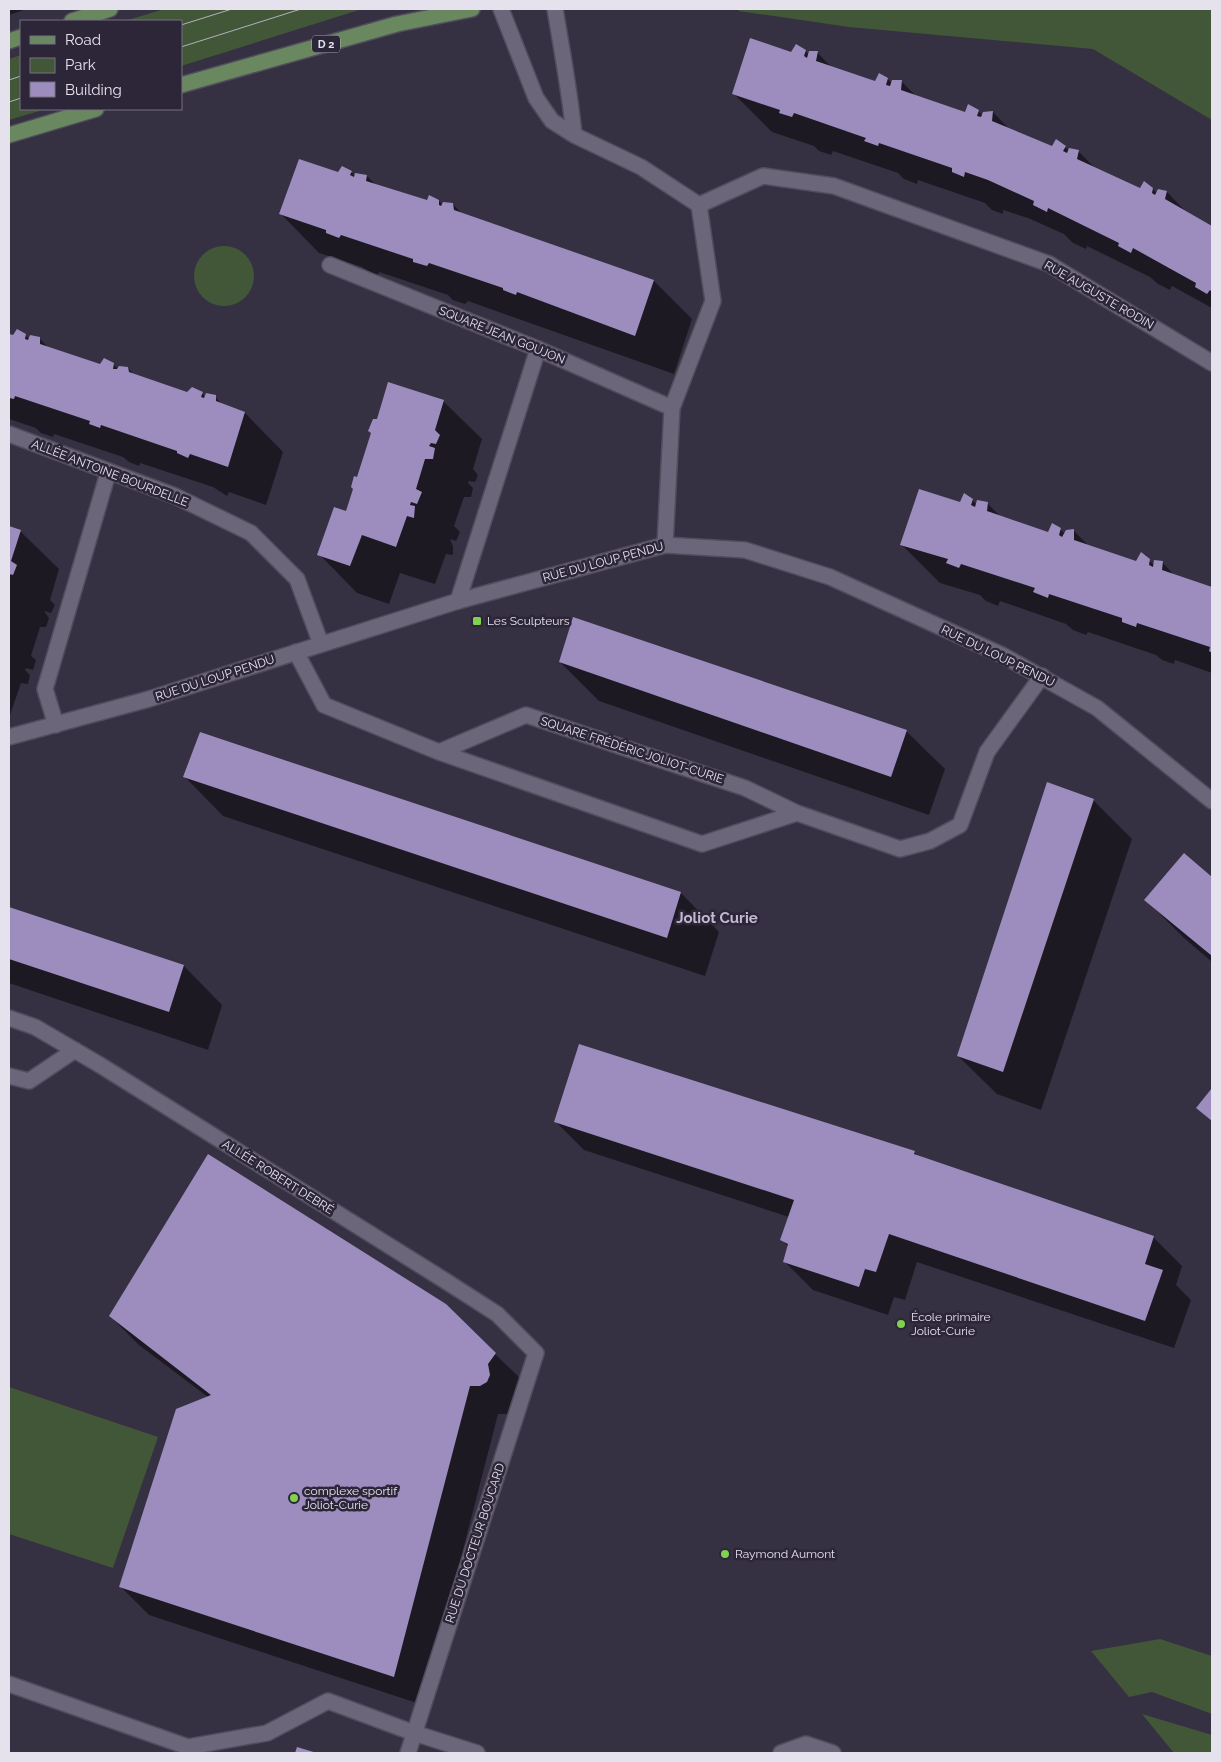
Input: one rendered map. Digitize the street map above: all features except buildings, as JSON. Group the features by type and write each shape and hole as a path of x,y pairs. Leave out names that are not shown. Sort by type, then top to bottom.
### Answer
{"main road":[{"path":"75,20 110,9"},
{"name":"D 2","path":"182,85 396,24 472,9"},
{"path":"9,135 93,110"}],"street":[{"path":"500,9 536,98 552,120 574,135 641,167 699,205 713,301 672,408 665,545"},
{"path":"555,10 564,65 570,84 574,135"},
{"name":"RUE AUGUSTE RODIN","path":"699,205 763,176 834,186 1049,264 1212,363"},
{"name":"SQUARE JEAN GOUJON","path":"330,266 538,349 672,408"},
{"path":"458,601 538,349"},
{"name":"ALLÉE ANTOINE BOURDELLE","path":"9,434 108,473 175,496 251,533 297,580 322,644"},
{"path":"56,725 45,688 108,473"},
{"name":"RUE DU LOUP PENDU","path":"9,738 296,652 458,601 665,545 745,550 830,578 1002,655 1097,708 1212,800"},
{"path":"296,652 324,705 439,752 702,844 797,813"},
{"name":"SQUARE FRÉDÉRIC JOLIOT-CURIE","path":"439,752 526,715 745,788 797,813 900,849 930,841 960,825 987,752 1042,676"},
{"name":"ALLÉE ROBERT DEBRÉ","path":"9,1018 35,1026 75,1050 497,1314 536,1353"},
{"path":"9,1076 29,1081 75,1050"},
{"name":"RUE DU DOCTEUR BOUCARD","path":"408,1753 536,1353"},
{"path":"9,1684 188,1747 267,1733 328,1701 414,1733 477,1753"},
{"path":"781,1753 806,1744 833,1753"}],"green space":[{"path":"164,9 362,9 182,66 182,20 128,20"},
{"path":"738,9 1212,9 1212,120 1093,49 849,27 739,11"},
{"path":"20,55 20,110 43,110 9,120 9,59"},
{"path":"224,246 236,248 249,259 254,276 252,288 241,301 224,306 212,304 199,293 194,276 196,264 207,251"},
{"path":"9,1387 158,1437 113,1568 9,1534"},
{"path":"1160,1639 1212,1656 1212,1714 1152,1692 1129,1697 1091,1651"},
{"path":"1142,1714 1212,1735 1212,1753 1174,1753"}],"tram line":[{"path":"182,25 232,9"},
{"path":"182,47 301,9"},
{"path":"9,80 20,76"},
{"path":"9,102 20,98"}],"place":[{"name":"Les Sculpteurs","path":"477,621"},
{"name":"École primaire Joliot-Curie","path":"901,1324"},
{"name":"complexe sportif Joliot-Curie","path":"294,1498"},
{"name":"Raymond Aumont","path":"725,1554"}],"district":[{"name":"Joliot Curie","path":"717,918"}]}
